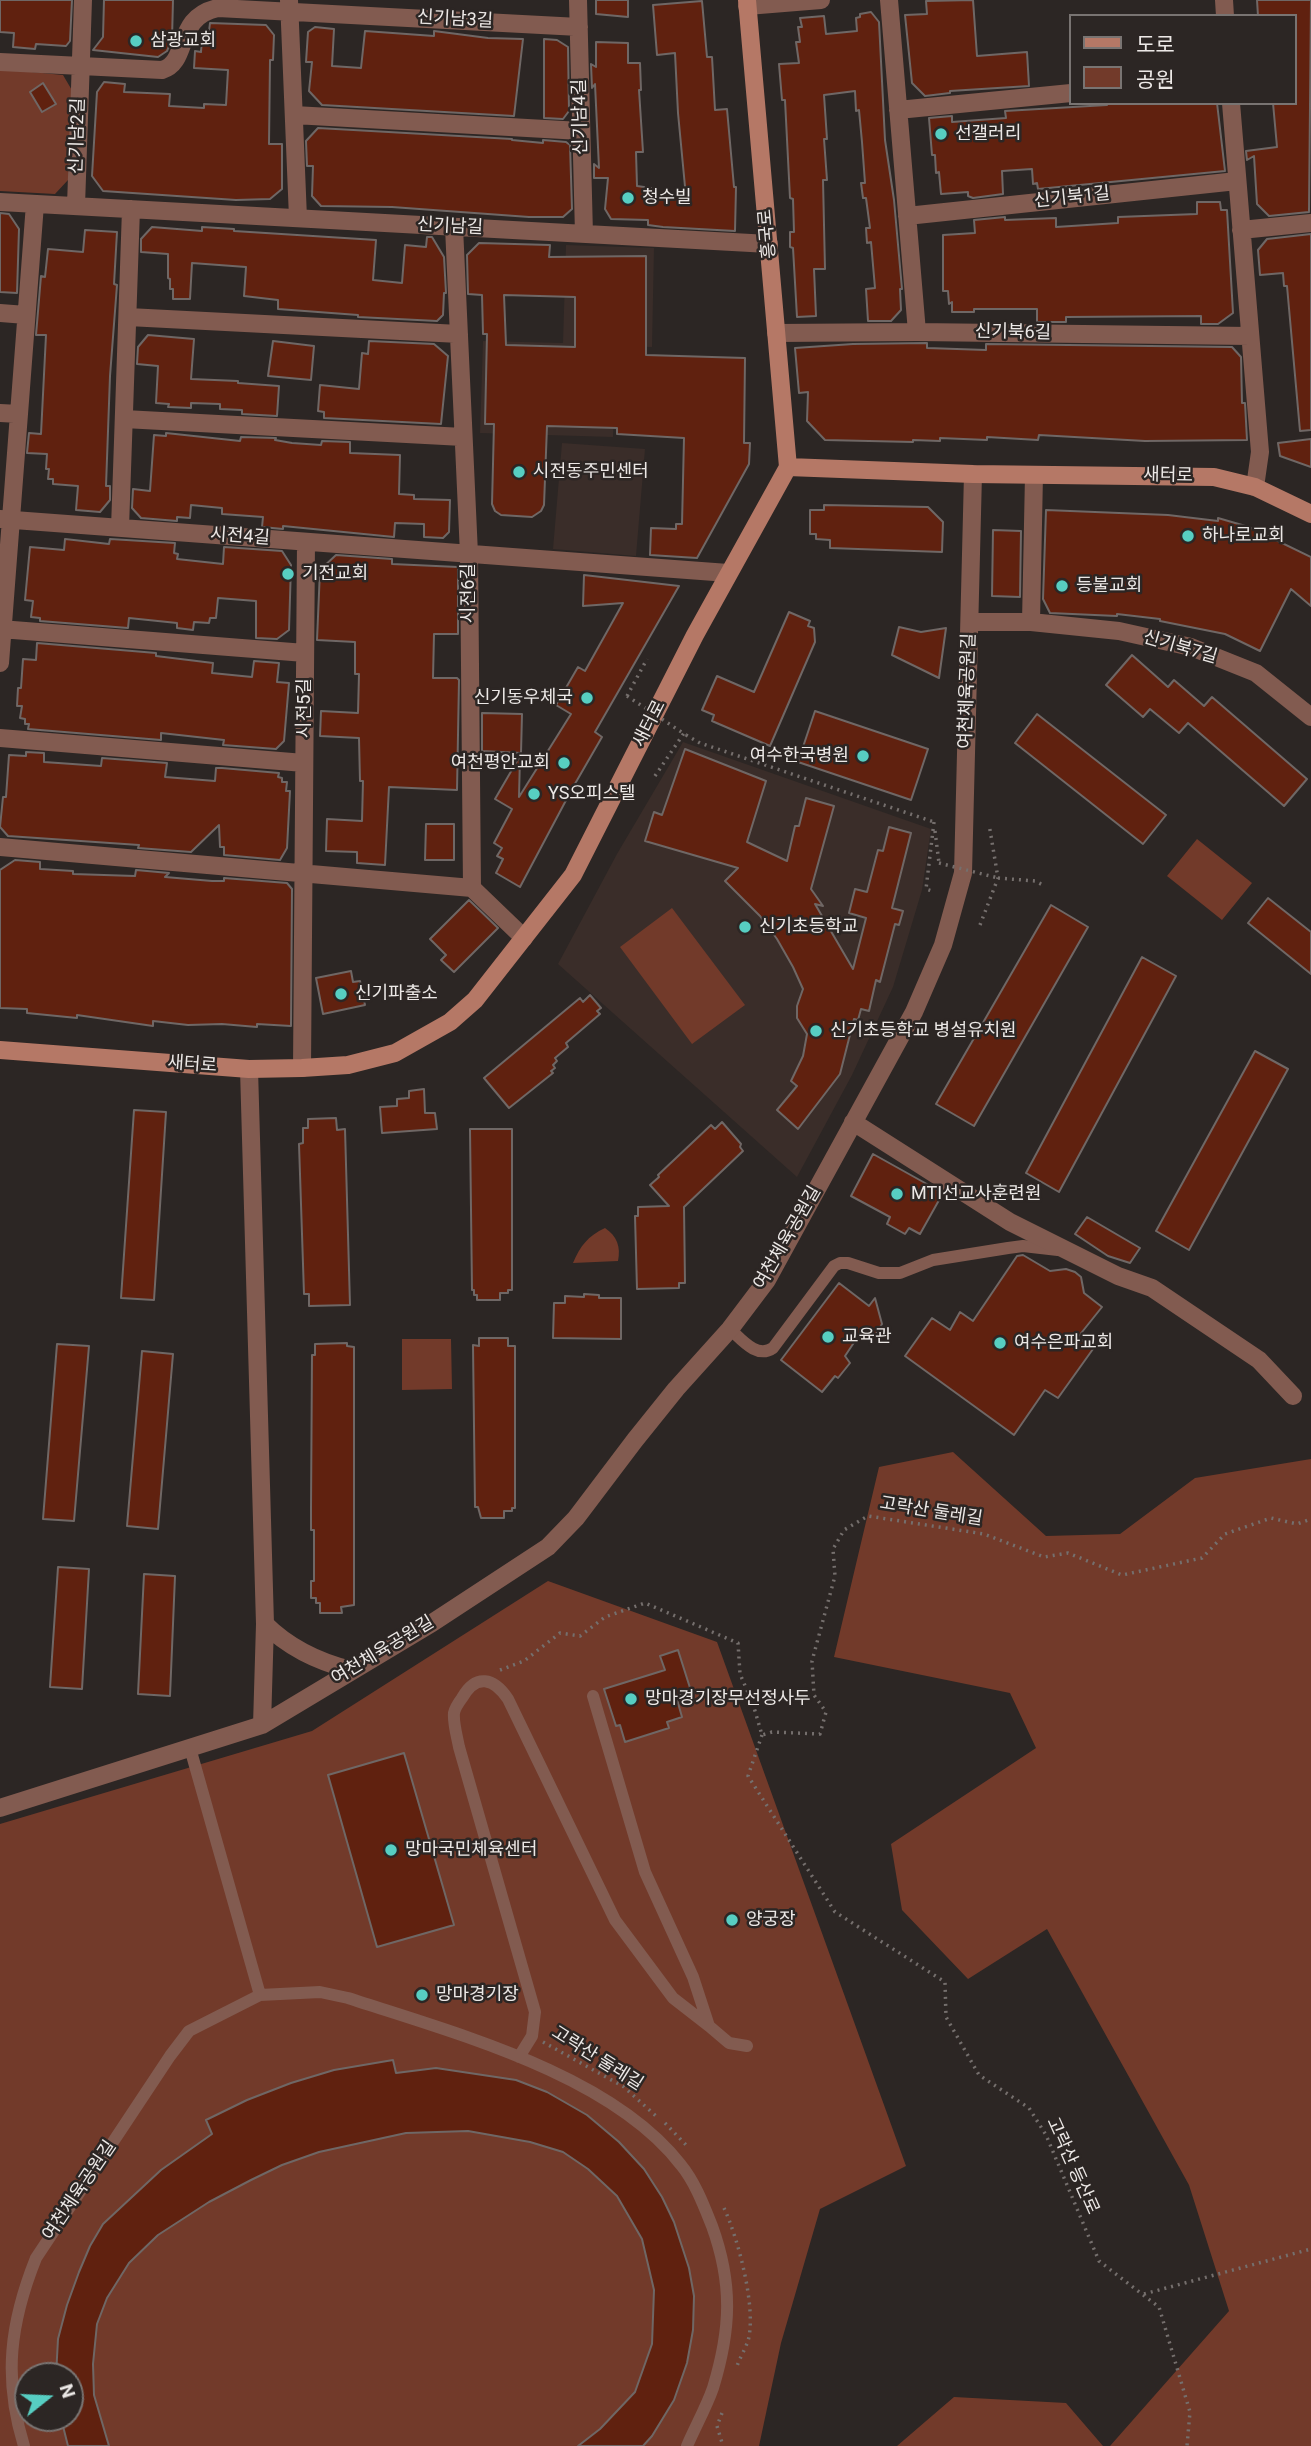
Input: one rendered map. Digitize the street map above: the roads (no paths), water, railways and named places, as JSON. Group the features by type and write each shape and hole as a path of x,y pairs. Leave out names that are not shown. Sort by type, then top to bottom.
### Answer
{"street":[{"name":"신기남2길","path":"76,206 83,0"},
{"name":"신기남4길","path":"578,0 584,234"},
{"path":"747,3 821,0"},
{"path":"889,0 917,332"},
{"name":"흥국로","path":"747,3 788,467"},
{"path":"0,62 162,70 169,68 177,59 184,36 204,12 218,8 289,5 298,218"},
{"name":"신기남3길","path":"289,5 579,27"},
{"path":"898,110 1070,93"},
{"path":"1231,105 1260,452 1255,487"},
{"path":"294,115 581,131"},
{"name":"신기북1길","path":"907,216 1237,181"},
{"name":"신기남길","path":"0,202 769,244"},
{"path":"0,663 6,519 19,414 35,204"},
{"path":"120,528 131,209"},
{"path":"1241,230 1311,223"},
{"name":"시전6길","path":"454,227 469,554 472,888"},
{"path":"0,313 26,315"},
{"path":"128,317 459,334"},
{"name":"신기북6길","path":"776,332 1250,337"},
{"path":"0,413 19,414"},
{"path":"124,419 463,437"},
{"name":"새터로","path":"0,1050 249,1069 302,1068 372,1060 395,1053 450,1022 475,1000 573,875 728,573 788,467 974,474 1192,475 1225,479 1255,487 1311,514"},
{"name":"여천체육공원길","path":"0,1808 262,1725 432,1623 548,1547 576,1518 767,1280 923,990 943,945 963,873 974,474"},
{"path":"1031,622 1034,475"},
{"name":"시전4길","path":"6,519 728,573"},
{"name":"시전5길","path":"302,1068 306,541"},
{"name":"신기북7길","path":"970,622 1031,622 1119,631 1191,648 1256,673 1311,717"},
{"path":"1,629 305,653"},
{"path":"0,738 304,763"},
{"path":"0,847 472,888 524,938"},
{"path":"249,1069 265,1624 262,1725"},
{"path":"853,1122 1010,1222 1118,1276 1152,1288 1259,1360 1293,1396"},
{"path":"265,1624 282,1639 311,1656 351,1670"}],"lane":[{"path":"730,1329 748,1346 760,1353 767,1352 773,1348 834,1266 840,1263 879,1273 900,1273 933,1260 1023,1246 1066,1251"},
{"path":"519,2057 532,2036 535,2012 459,1747 454,1712 466,1690 476,1682 488,1681 500,1687 508,1699 615,1920 673,1998 729,2043 747,2046"},
{"path":"593,1696 645,1872 693,1977 709,2026"},
{"path":"190,1748 260,1995"},
{"name":"여천체육공원길","path":"24,2446 16,2419 10,2370 16,2318 24,2286 36,2258 189,2031 260,1995 320,1992 348,1998 519,2057 600,2095 639,2122 682,2165 705,2208 721,2252 728,2293 726,2320 712,2389 687,2446"}],"place":[{"name":"삼광교회","path":"136,41"},
{"name":"선갤러리","path":"941,134"},
{"name":"청수빌","path":"628,198"},
{"name":"시전동주민센터","path":"519,472"},
{"name":"하나로교회","path":"1188,536"},
{"name":"기전교회","path":"288,574"},
{"name":"등불교회","path":"1062,586"},
{"name":"신기동우체국","path":"587,698"},
{"name":"여수한국병원","path":"863,756"},
{"name":"여천평안교회","path":"564,763"},
{"name":"YS오피스텔","path":"534,794"},
{"name":"신기초등학교","path":"745,927"},
{"name":"신기파출소","path":"341,994"},
{"name":"신기초등학교 병설유치원","path":"816,1031"},
{"name":"MTI선교사훈련원","path":"897,1194"},
{"name":"교육관","path":"828,1337"},
{"name":"여수은파교회","path":"1000,1343"},
{"name":"망마경기장무선정사두","path":"631,1699"},
{"name":"망마국민체육센터","path":"391,1850"},
{"name":"양궁장","path":"732,1920"},
{"name":"망마경기장","path":"422,1995"}]}
